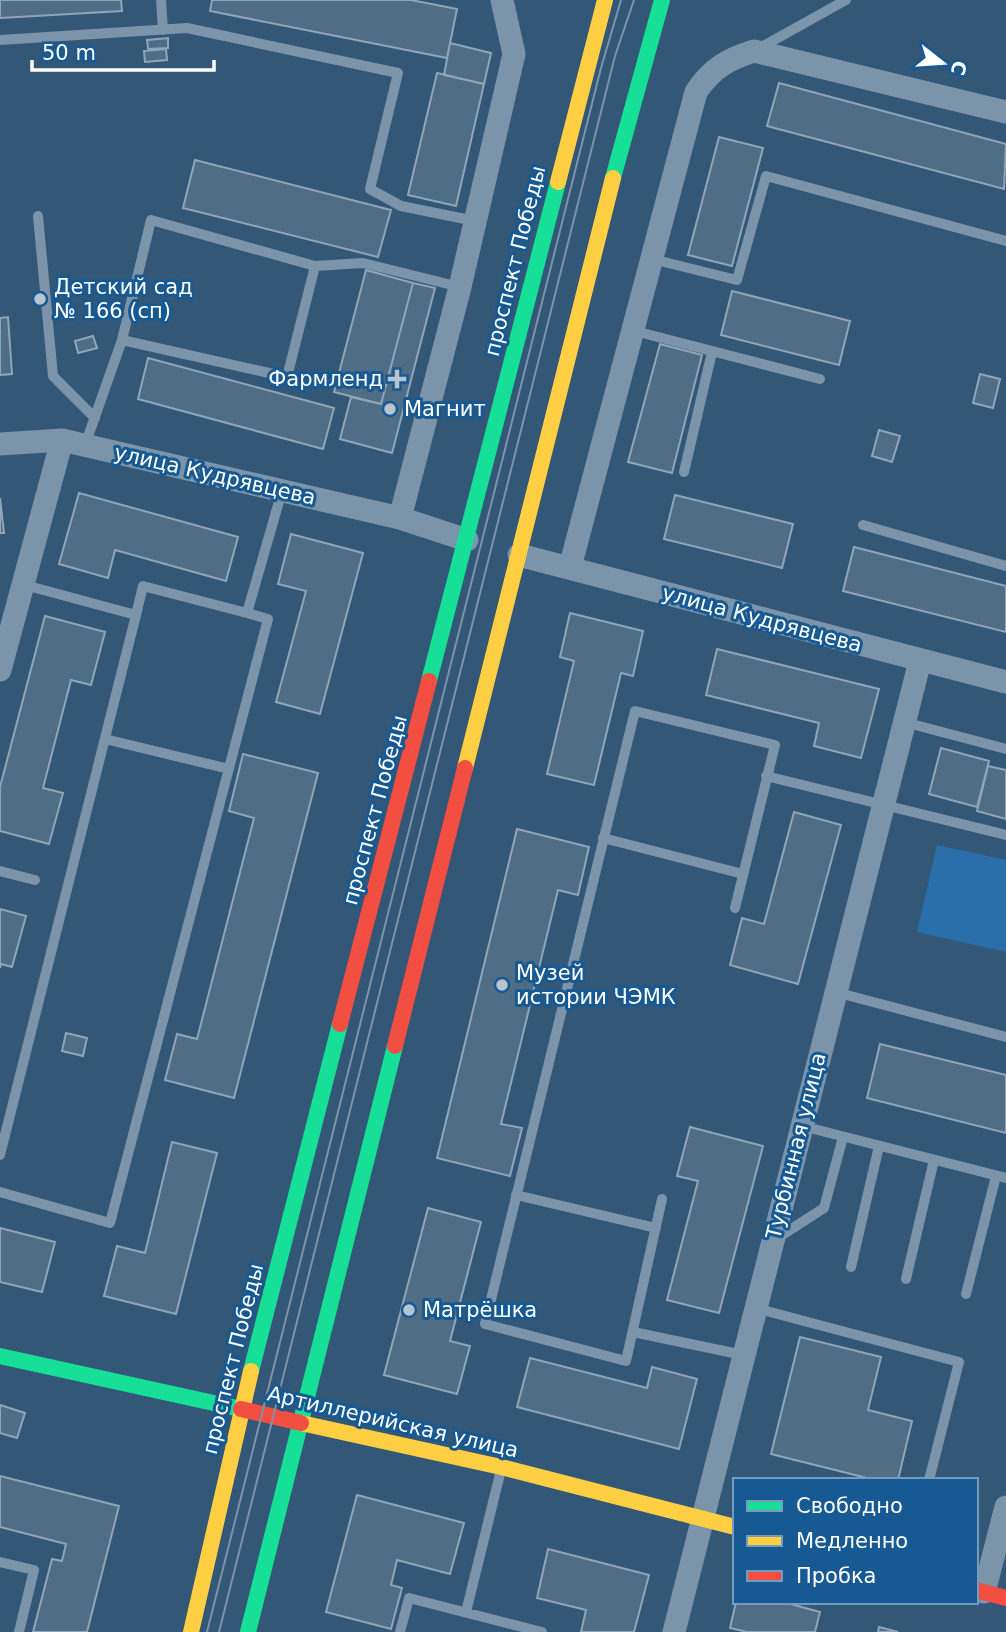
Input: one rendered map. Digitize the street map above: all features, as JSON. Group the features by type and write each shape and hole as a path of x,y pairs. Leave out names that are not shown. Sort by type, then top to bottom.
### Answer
{"main road":[{"path":"589,0 590,49"},
{"name":"проспект Победы","path":"191,1632 241,1409 467,540 590,49 605,0"},
{"path":"248,1632 642,64 662,0"},
{"name":"Артиллерийская улица","path":"0,1356 501,1467 733,1527"}],"street":[{"path":"400,518 460,287 514,54 502,0"},
{"path":"570,567 696,92 706,76 729,59 754,51 1006,112"},
{"path":"0,670 10,584 62,440"},
{"name":"улица Кудрявцева","path":"0,443 62,440 400,518 467,540"},
{"name":"улица Кудрявцева","path":"519,555 1006,682"},
{"name":"Турбинная улица","path":"674,1632 920,661"},
{"path":"989,1593 1006,1507"}],"lane":[{"path":"161,0 163,30"},
{"path":"754,51 846,0"},
{"path":"0,40 187,28 398,73 370,189 401,206 475,220"},
{"path":"652,259 737,280 766,176 1006,241"},
{"path":"38,216 53,376 95,418"},
{"path":"85,445 122,340 151,220 315,266 363,263 460,287"},
{"path":"122,340 287,377 315,266"},
{"path":"631,330 820,379"},
{"path":"684,472 712,352"},
{"path":"247,613 282,491"},
{"path":"863,525 1006,566"},
{"path":"10,584 136,615"},
{"path":"0,1155 143,586 268,619 110,1223 0,1192"},
{"path":"662,1199 626,1361 485,1324 635,711 775,745 735,908"},
{"path":"904,722 1006,749"},
{"path":"105,738 229,769"},
{"path":"766,776 1006,835"},
{"path":"603,838 743,874"},
{"path":"0,871 35,880"},
{"path":"835,992 1006,1037"},
{"path":"802,1126 1001,1177 966,1294"},
{"path":"772,1241 824,1208 843,1137"},
{"path":"850,1267 879,1146"},
{"path":"906,1279 934,1160"},
{"path":"516,1195 656,1228"},
{"path":"755,1308 959,1362 930,1478"},
{"path":"633,1332 743,1355"},
{"path":"466,1612 501,1467"},
{"path":"0,1562 34,1570 19,1632"},
{"path":"400,1632 409,1598 542,1632"}],"shaded area":[{"path":"937,845 1006,860 1006,952 917,932"}],"building":[{"path":"0,0 121,0 122,11 0,18"},
{"path":"212,0 411,0 457,9 447,58 210,11"},
{"path":"168,38 168,48 148,49 147,40"},
{"path":"450,43 491,53 484,84 444,75"},
{"path":"166,49 167,60 145,62 144,51"},
{"path":"437,73 484,84 456,206 408,195"},
{"path":"779,83 1006,144 1004,189 767,126"},
{"path":"719,137 763,148 732,266 688,255"},
{"path":"195,160 391,210 378,257 183,208"},
{"path":"366,270 413,283 381,404 334,392"},
{"path":"413,283 435,288 392,453 340,439 351,397 381,404"},
{"path":"732,291 850,321 839,365 721,335"},
{"path":"8,317 12,374 0,375 0,318"},
{"path":"93,336 97,348 78,353 75,341"},
{"path":"660,344 702,355 672,473 628,462"},
{"path":"148,358 334,408 323,449 138,399"},
{"path":"980,374 1000,379 993,408 973,403"},
{"path":"879,430 900,436 892,462 872,456"},
{"path":"79,493 238,537 226,581 115,550 108,578 59,564"},
{"path":"675,495 793,524 782,568 664,539"},
{"path":"0,498 4,533 0,533"},
{"path":"291,534 363,553 320,714 276,702 306,591 278,584"},
{"path":"854,547 1006,586 1006,632 843,591"},
{"path":"570,613 643,631 633,676 621,673 594,785 547,774 574,661 560,657"},
{"path":"45,616 105,632 91,685 71,680 43,788 63,793 49,844 0,831 0,787"},
{"path":"717,649 879,689 861,758 814,746 819,723 706,695"},
{"path":"941,748 989,761 977,807 929,794"},
{"path":"243,754 318,773 234,1098 165,1080 177,1034 197,1039 254,818 229,811"},
{"path":"988,766 1006,770 1006,819 977,811"},
{"path":"794,812 841,825 798,984 730,965 742,918 764,924"},
{"path":"517,829 589,847 578,895 558,890 501,1124 522,1128 510,1176 437,1158"},
{"path":"0,909 26,916 12,967 1,964 0,968"},
{"path":"66,1033 87,1038 83,1056 62,1051"},
{"path":"880,1044 1006,1075 1006,1133 867,1098"},
{"path":"690,1127 763,1146 719,1313 667,1300 698,1181 677,1176"},
{"path":"172,1142 217,1153 176,1314 104,1296 117,1246 145,1253"},
{"path":"428,1208 481,1222 450,1341 470,1346 457,1394 384,1375"},
{"path":"0,1228 55,1242 42,1292 0,1282"},
{"path":"800,1337 881,1357 868,1410 912,1421 898,1478 867,1478 771,1454"},
{"path":"530,1358 647,1388 652,1367 697,1379 679,1449 517,1407"},
{"path":"0,1405 25,1413 17,1438 0,1433"},
{"path":"0,1476 119,1506 87,1632 33,1632 52,1559 62,1561 66,1544 0,1527"},
{"path":"357,1495 464,1523 450,1574 397,1560 391,1585 402,1588 391,1629 326,1612"},
{"path":"548,1549 649,1575 634,1632 581,1632 586,1610 537,1598"},
{"path":"736,1604 790,1604 820,1612 815,1632 747,1632 730,1628"},
{"path":"879,1627 898,1632 878,1632"}],"tram line":[{"path":"207,1632 601,68 621,0"},
{"path":"219,1632 615,56 634,0"}],"traffic: fast":[{"path":"613,178 662,0"},
{"path":"429,681 558,182"},
{"path":"251,1371 340,1024"},
{"path":"248,1632 395,1046"},
{"path":"0,1356 241,1409"}],"traffic: slow":[{"path":"558,182 605,0"},
{"path":"465,768 613,178"},
{"path":"191,1632 251,1371"},
{"path":"301,1423 501,1467 733,1526"}],"traffic: jam":[{"path":"340,1024 429,681"},
{"path":"395,1046 465,768"},
{"path":"241,1409 301,1423"},
{"path":"978,1591 1006,1598"}],"place":[{"name":"Детский сад № 166 (сп)","path":"40,299"},
{"name":"Фармленд","path":"397,379"},
{"name":"Магнит","path":"390,409"},
{"name":"Музей истории ЧЭМК","path":"502,985"},
{"name":"Матрёшка","path":"409,1310"}]}
